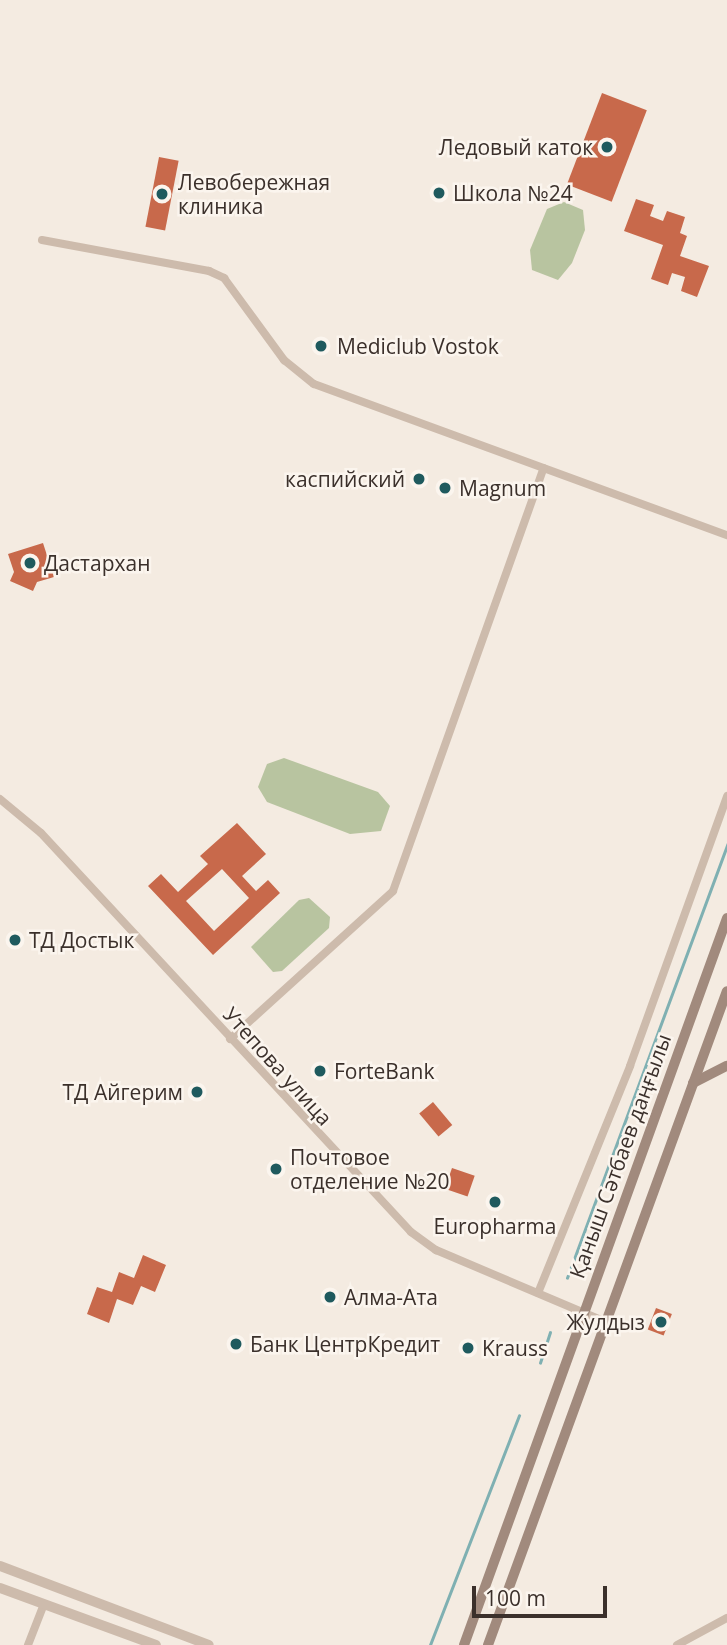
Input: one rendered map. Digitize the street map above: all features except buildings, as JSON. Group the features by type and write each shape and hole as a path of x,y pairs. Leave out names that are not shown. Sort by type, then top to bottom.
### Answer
{"main road":[{"name":"Қаныш Сәтбаев даңғылы","path":"464,1645 727,918"},
{"name":"Қаныш Сәтбаев даңғылы","path":"488,1645 727,991"},
{"path":"693,1083 727,1066"}],"street":[{"path":"42,240 209,271 224,278 284,360 314,384 727,535"},
{"path":"230,1039 393,891 544,467"},
{"path":"538,1293 630,1066 727,796"},
{"name":"Утепова улица","path":"0,799 41,833 411,1232 436,1250 606,1322"},
{"path":"0,1566 209,1645"},
{"path":"0,1588 156,1645"},
{"path":"28,1645 44,1604"},
{"path":"677,1645 727,1618"}],"green space":[{"path":"564,202 583,210 585,230 572,263 558,280 532,270 530,250 547,209"},
{"path":"284,758 378,792 390,806 381,831 350,834 267,802 258,787 267,764"},
{"path":"309,898 330,917 329,928 282,971 273,972 251,947 299,900"}],"waterway":[{"path":"567,1278 727,845"},
{"path":"540,1363 550,1333"},
{"path":"430,1645 519,1416"}],"place":[{"name":"Ледовый каток","path":"607,147"},
{"name":"Школа №24","path":"439,193"},
{"name":"Левобережная клиника","path":"162,194"},
{"name":"Mediclub Vostok","path":"321,346"},
{"name":"каспийский","path":"419,479"},
{"name":"Magnum","path":"445,488"},
{"name":"Дастархан","path":"30,563"},
{"name":"ТД Достык","path":"15,940"},
{"name":"ForteBank","path":"320,1071"},
{"name":"ТД Айгерим","path":"197,1092"},
{"name":"Почтовое отделение №20","path":"276,1169"},
{"name":"Europharma","path":"495,1202"},
{"name":"Алма-Ата","path":"330,1297"},
{"name":"Жулдыз","path":"661,1322"},
{"name":"Банк ЦентрКредит","path":"236,1344"},
{"name":"Krauss","path":"468,1348"}]}
